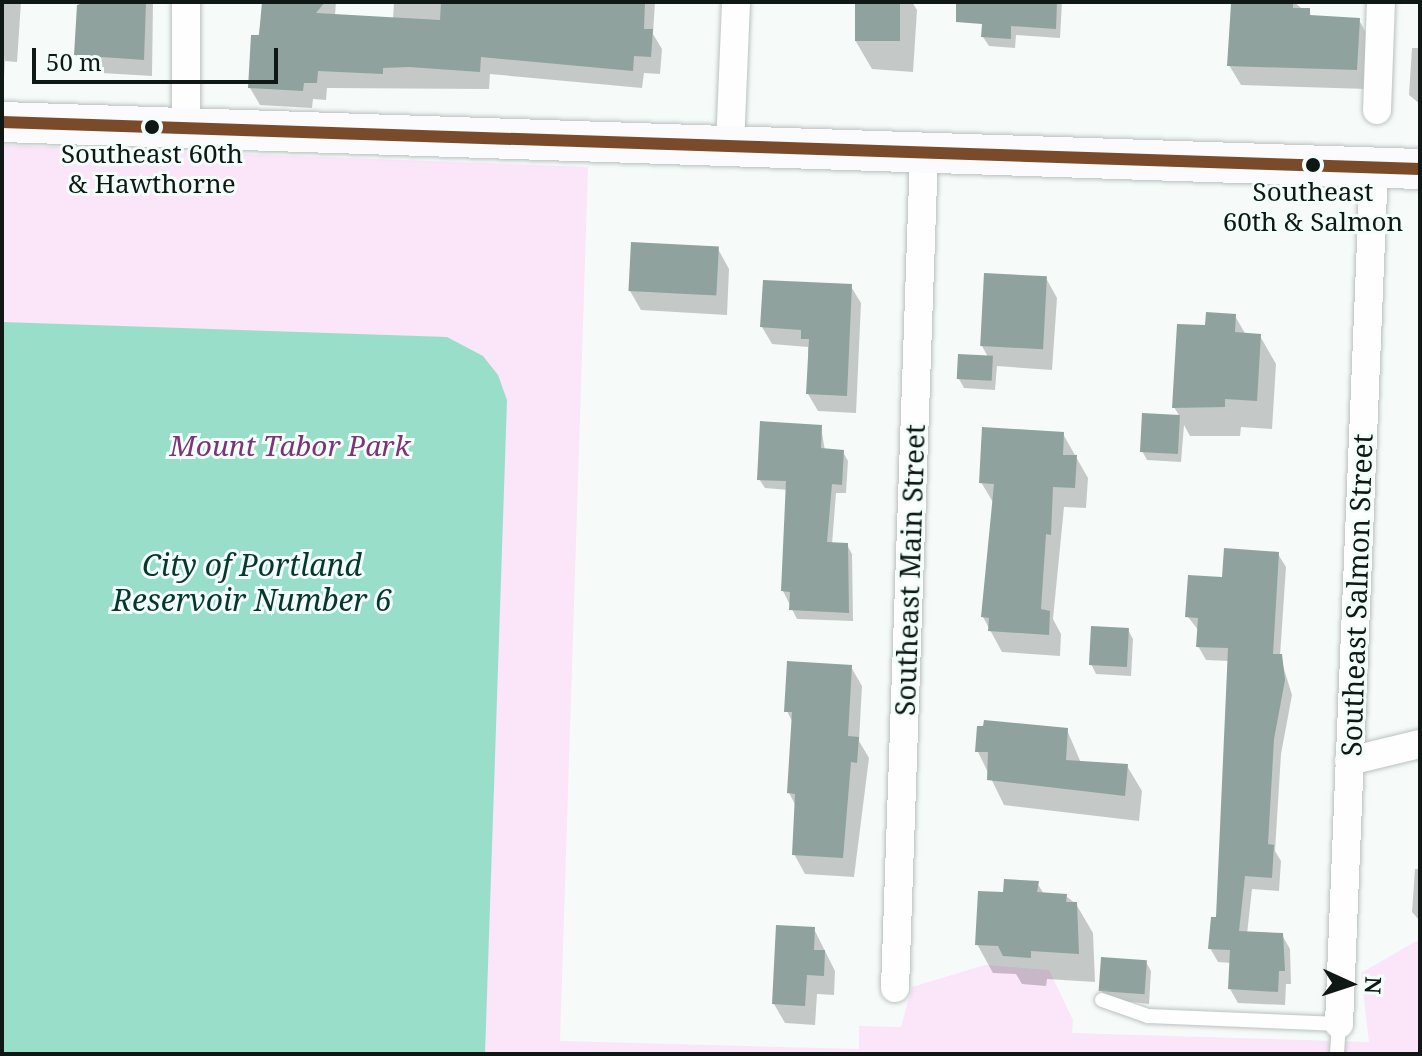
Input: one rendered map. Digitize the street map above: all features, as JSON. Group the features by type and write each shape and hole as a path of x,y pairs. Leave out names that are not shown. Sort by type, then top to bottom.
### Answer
{"main road":[{"path":"2,122 1420,169"}],"street":[{"path":"186,2 186,128"},
{"path":"730,146 736,2"},
{"path":"1377,110 1381,2"},
{"name":"Southeast Main Street","path":"895,988 924,152"},
{"name":"Southeast Salmon Street","path":"1339,1024 1374,167"},
{"path":"1349,761 1420,744"}],"lane":[{"path":"1102,1000 1148,1016 1339,1024 1337,1054"}],"green space":[{"name":"City of Portland Reservoir Number 6","path":"2,145 588,167 560,1041 859,1049 859,1026 901,1027 912,987 985,965 1049,970 1073,1020 1072,1033 1369,1042 1361,973 1420,939 1420,1054 2,1054"}],"water":[{"name":"City of Portland Reservoir Number 6","path":"2,322 447,337 483,356 498,375 507,400 485,1054 2,1054"}],"building":[{"path":"88,2 146,2 144,60 74,55 77,5"},
{"path":"262,2 325,2 316,13 440,20 441,2 645,2 644,29 653,29 651,57 634,56 633,71 481,57 480,72 409,67 383,68 383,74 318,71 317,83 304,83 303,91 248,88 251,35 259,35"},
{"path":"855,2 900,2 900,41 855,41"},
{"path":"956,2 1057,2 1056,29 1011,26 1011,39 981,37 982,24 956,22"},
{"path":"1293,2 1293,8 1310,8 1310,15 1360,18 1357,70 1227,66 1231,4"},
{"path":"631,242 719,247 716,296 628,291"},
{"path":"984,273 1047,276 1043,349 980,346"},
{"path":"763,280 852,284 847,396 806,394 809,339 801,339 801,330 760,327"},
{"path":"1206,312 1236,314 1235,332 1261,334 1257,401 1225,399 1225,407 1172,408 1177,324 1205,325"},
{"path":"958,354 993,356 992,381 957,379"},
{"path":"1142,413 1180,415 1178,454 1140,452"},
{"path":"760,421 822,425 821,448 844,450 842,485 832,484 827,542 848,543 849,613 789,610 790,592 781,591 786,481 757,480"},
{"path":"982,427 1064,432 1063,455 1077,455 1075,488 1053,487 1051,535 1046,534 1041,609 1050,611 1049,635 988,631 989,618 981,617 994,484 979,483"},
{"path":"1224,548 1279,552 1273,654 1282,654 1285,680 1274,739 1268,844 1274,845 1272,878 1245,876 1239,931 1283,933 1285,971 1279,971 1278,992 1228,989 1230,950 1208,949 1211,917 1216,917 1228,648 1196,647 1198,618 1185,617 1188,575 1222,577"},
{"path":"1091,626 1129,628 1127,667 1089,665"},
{"path":"787,661 852,665 848,736 859,737 857,763 851,762 843,858 792,855 795,794 787,793 792,712 784,712"},
{"path":"984,720 1068,728 1066,760 1128,764 1125,796 987,780 988,752 975,752 977,726 983,726"},
{"path":"1004,879 1039,881 1037,892 1067,894 1066,902 1077,902 1079,954 1031,951 1031,958 1003,956 998,946 975,945 978,891 1003,892"},
{"path":"776,925 815,927 814,950 825,950 824,976 807,975 805,1006 772,1004"},
{"path":"1101,957 1147,960 1145,994 1099,991"}],"transit line":[{"path":"2,122 1420,169"}],"place":[{"name":"Southeast 60th & Hawthorne","path":"152,127"},
{"name":"Southeast 60th & Salmon","path":"1313,165"}],"park label":[{"name":"Mount Tabor Park","path":"290,445"}]}
